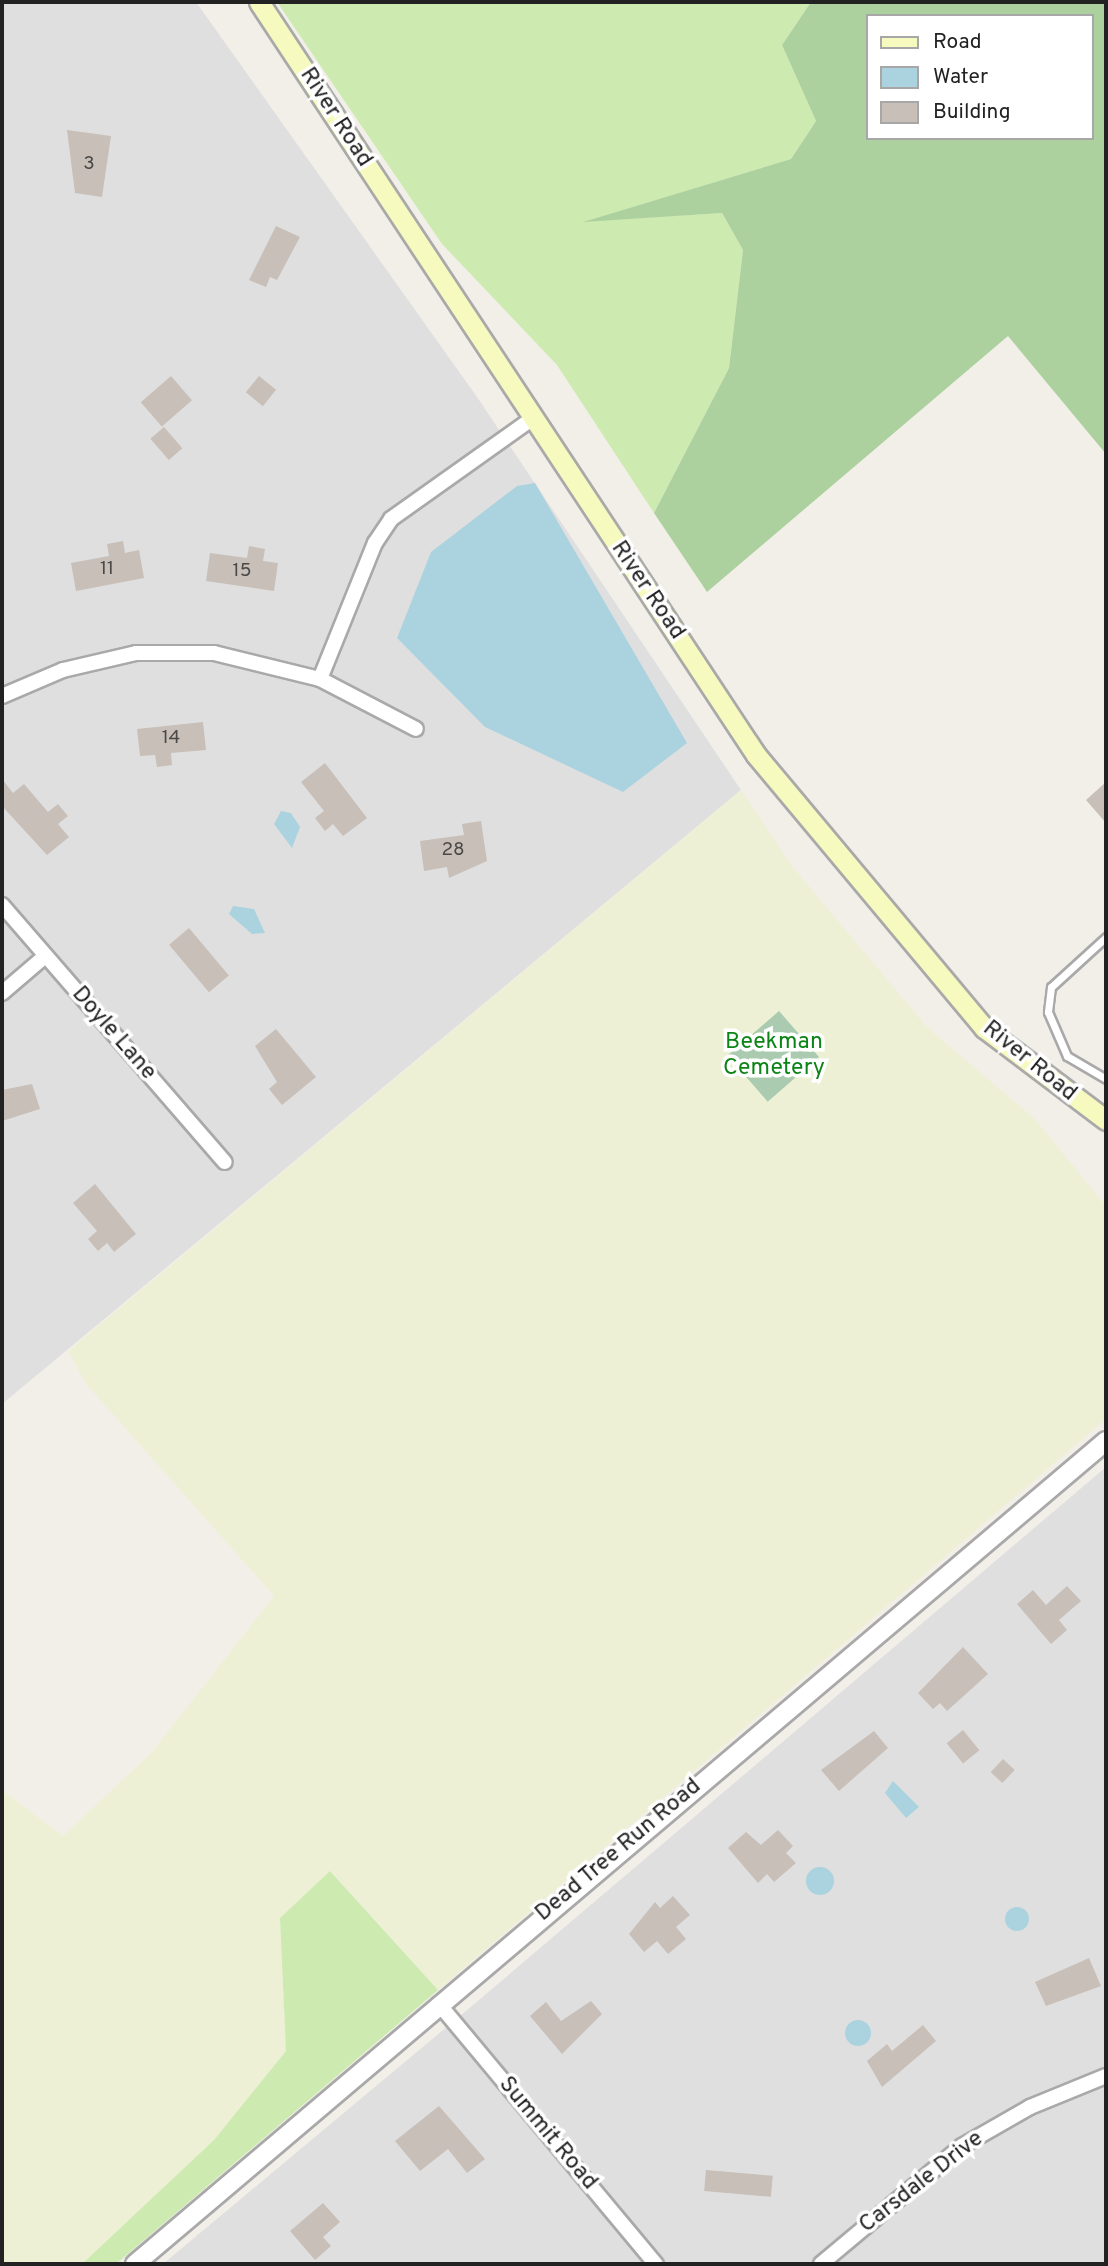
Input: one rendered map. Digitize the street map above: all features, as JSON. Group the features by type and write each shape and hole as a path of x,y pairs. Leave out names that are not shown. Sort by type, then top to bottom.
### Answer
{"main road":[{"name":"River Road","path":"259,2 756,755 927,966 1007,1049 1106,1119"}],"street":[{"path":"320,679 375,543 391,519 533,418"},
{"path":"2,696 63,670 150,652 249,658 320,679 416,729"},
{"name":"Doyle Lane","path":"2,905 44,957 225,1162"},
{"path":"2,993 44,957"},
{"name":"Dead Tree Run Road","path":"135,2264 1106,1441"},
{"name":"Summit Road","path":"439,2004 656,2264"},
{"name":"Carsdale Drive","path":"821,2264 962,2146 1030,2107 1106,2076"}],"lane":[{"path":"1106,937 1051,987 1048,1012 1067,1056 1106,1079"}],"shaded area":[{"path":"2,2 196,2 477,397 741,790 2,1404"},
{"path":"1106,1467 1106,2264 163,2264 479,2000"}],"green space":[{"path":"277,2 811,2 782,45 816,121 791,159 587,221 722,213 743,250 729,368 654,513 557,365 442,244"},
{"path":"811,2 1106,2 1106,454 1008,336 707,592 654,513 729,368 743,250 722,213 583,222 791,159 816,121 782,45"},
{"path":"741,790 792,866 927,1027 1034,1118 1106,1206 1106,1419 438,1990 331,1871 280,1918 286,2051 214,2140 82,2264 2,2264 2,1790 63,1836 152,1752 274,1596 86,1384 68,1351"},
{"name":"Beekman Cemetery","path":"779,1011 819,1057 768,1102 728,1056"},
{"path":"330,1871 438,1990 116,2264 82,2264 214,2140 286,2051 280,1918"}],"water":[{"path":"535,483 687,743 623,792 485,727 397,638 431,552 517,486"},
{"path":"281,811 291,813 300,827 292,848 274,824"},
{"path":"233,906 254,909 265,933 252,934 229,914"},
{"path":"893,1781 919,1807 906,1818 885,1793"},
{"path":"820,1867 830,1871 834,1881 830,1891 820,1895 810,1891 806,1881 810,1871"},
{"path":"1012,1907 1022,1907 1029,1914 1029,1924 1022,1931 1012,1931 1005,1924 1005,1914"},
{"path":"858,2020 867,2024 871,2033 867,2042 858,2046 849,2042 845,2033 849,2024"}],"building":[{"path":"67,130 111,136 102,197 75,193"},
{"path":"276,226 300,237 277,280 270,277 266,287 249,280"},
{"path":"171,376 192,400 162,426 141,402"},
{"path":"259,376 276,390 263,406 246,392"},
{"path":"164,427 182,448 169,460 150,439"},
{"path":"123,541 125,553 139,550 144,578 76,591 71,563 109,556 107,544"},
{"path":"249,546 265,549 263,561 278,563 274,591 206,581 210,553 247,558"},
{"path":"203,722 206,750 171,753 172,765 157,767 155,755 140,756 137,729"},
{"path":"325,763 367,818 343,836 333,824 325,831 315,818 324,811 301,782"},
{"path":"2,779 13,793 24,784 48,812 58,804 68,816 58,824 69,837 47,855 2,806"},
{"path":"1106,782 1106,823 1086,800"},
{"path":"481,821 487,861 449,878 447,867 424,871 420,841 464,835 462,824"},
{"path":"189,928 229,975 209,992 169,945"},
{"path":"276,1029 316,1077 282,1105 269,1089 277,1082 255,1046"},
{"path":"32,1084 40,1109 2,1121 2,1090"},
{"path":"95,1184 136,1234 114,1252 107,1243 98,1251 88,1239 97,1231 73,1203"},
{"path":"1067,1586 1081,1601 1059,1620 1067,1630 1051,1644 1017,1604 1033,1590 1046,1605"},
{"path":"963,1647 988,1674 947,1711 940,1703 933,1709 918,1693"},
{"path":"963,1730 979,1750 963,1763 947,1743"},
{"path":"874,1731 888,1748 839,1791 821,1770"},
{"path":"1003,1759 1015,1770 1002,1783 991,1772"},
{"path":"778,1830 793,1846 786,1853 796,1863 774,1882 767,1874 758,1883 728,1848 746,1832 761,1845"},
{"path":"673,1896 690,1915 676,1927 686,1939 668,1954 657,1941 644,1952 629,1934 655,1902 660,1908"},
{"path":"1089,1958 1101,1986 1046,2006 1035,1982"},
{"path":"591,2001 602,2014 562,2054 530,2016 546,2002 561,2021"},
{"path":"923,2025 936,2041 882,2087 867,2061 887,2044 892,2051"},
{"path":"439,2106 485,2159 467,2173 448,2149 420,2171 395,2141"},
{"path":"706,2170 773,2176 771,2197 704,2191"},
{"path":"323,2203 340,2222 323,2237 331,2246 315,2260 290,2231"}]}
